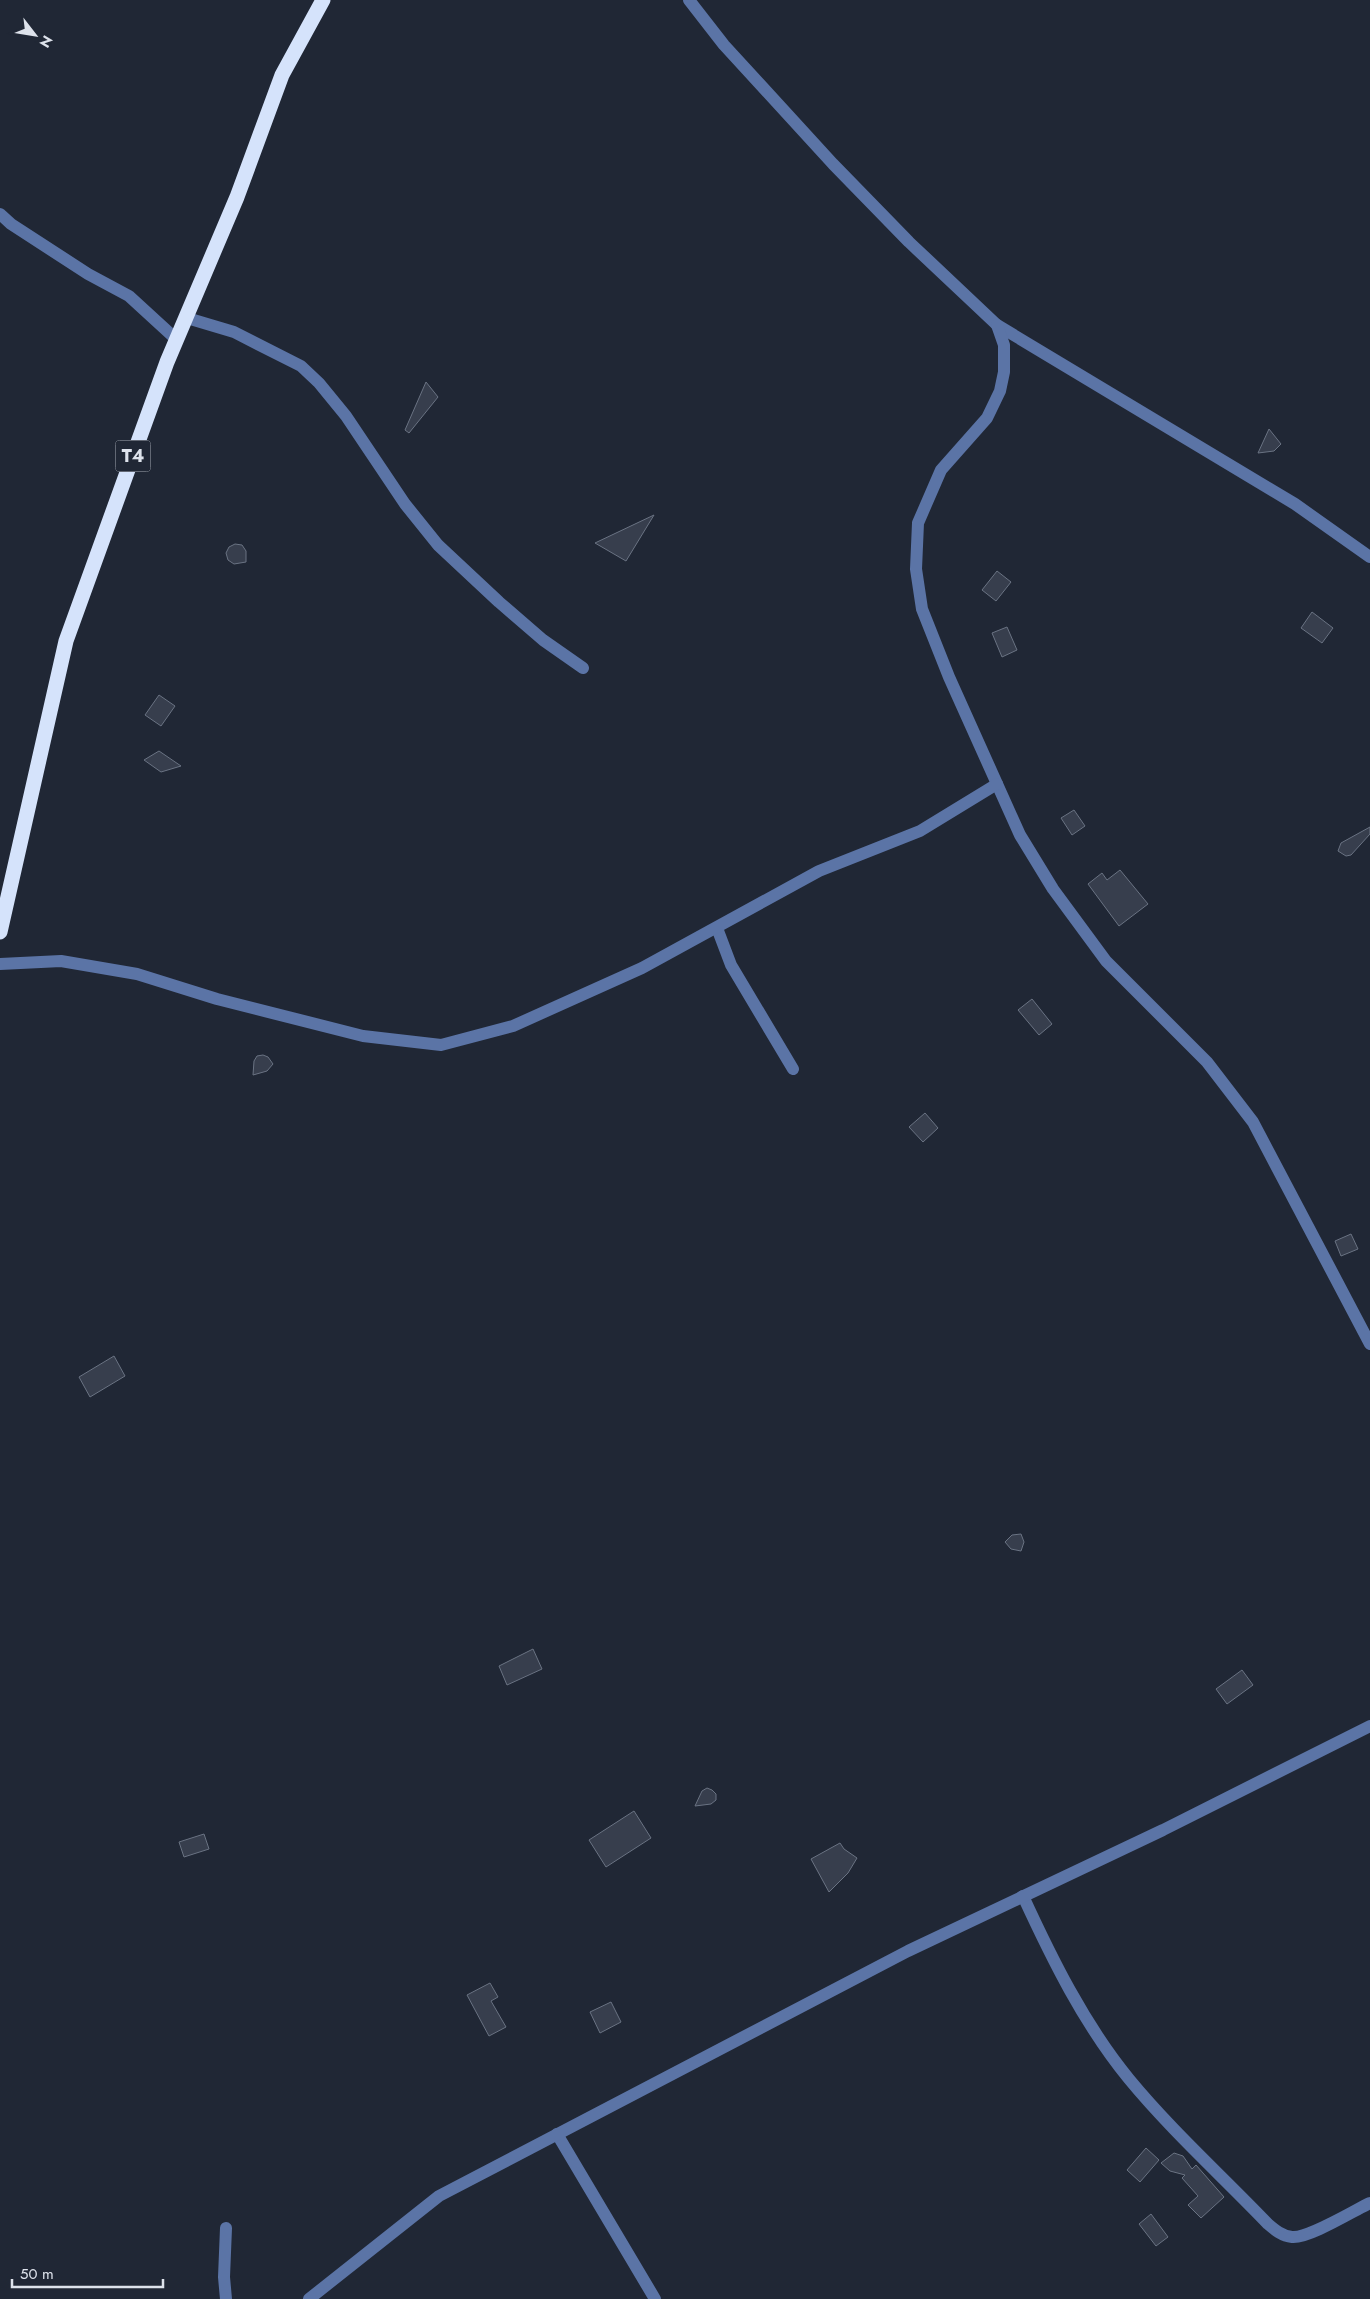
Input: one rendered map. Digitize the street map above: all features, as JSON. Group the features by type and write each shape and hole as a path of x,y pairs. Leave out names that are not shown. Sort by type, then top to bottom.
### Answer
{"highway":[{"name":"T4","path":"0,932 66,641 167,362 237,197 282,76 323,0"}],"street":[{"path":"689,0 724,45 833,164 909,242 997,325 1295,504 1370,557"},
{"path":"0,214 11,224 88,274 129,296 177,340"},
{"path":"187,318 234,332 301,366 346,416 405,504 438,545 543,640 583,668"},
{"path":"997,325 1004,345 1004,372 1000,391 987,418 941,470 918,523 916,569 922,610 949,677 1020,835 1043,873 1106,961 1207,1062 1253,1122 1370,1344"},
{"path":"0,964 61,961 137,974 217,999 363,1036 441,1045 513,1026 642,968 819,871 920,832 997,784"},
{"path":"717,928 732,965 793,1068"},
{"path":"309,2299 439,2196 908,1951 1164,1830 1370,1726"},
{"path":"1022,1896 1051,1956 1096,2033 1129,2079 1268,2224 1281,2234 1292,2237 1305,2236 1370,2202"},
{"path":"558,2134 655,2299"},
{"path":"226,2228 224,2276 226,2299"}],"building":[{"path":"426,382 438,397 409,433 405,430"},
{"path":"1269,429 1281,444 1274,451 1258,453"},
{"path":"654,515 626,561 595,543"},
{"path":"235,544 242,545 246,551 246,562 234,564 228,560 226,553 229,547"},
{"path":"997,571 1011,582 996,601 982,590"},
{"path":"1312,612 1333,628 1322,643 1301,628"},
{"path":"1007,627 1017,650 1002,657 992,633"},
{"path":"159,695 175,706 161,726 145,715"},
{"path":"159,751 181,766 161,772 144,760"},
{"path":"1074,810 1085,826 1072,835 1061,818"},
{"path":"1370,827 1370,834 1351,855 1346,856 1338,851 1341,843"},
{"path":"1120,870 1148,904 1119,926 1088,884 1102,873 1107,880"},
{"path":"1032,999 1052,1024 1039,1035 1018,1010"},
{"path":"263,1055 268,1057 273,1064 267,1071 253,1075 254,1061 257,1056"},
{"path":"925,1113 938,1128 923,1142 909,1127"},
{"path":"1351,1234 1358,1249 1341,1256 1335,1241"},
{"path":"114,1356 125,1376 90,1397 79,1377"},
{"path":"1021,1534 1024,1542 1021,1551 1011,1549 1005,1542 1012,1535"},
{"path":"533,1649 542,1669 507,1685 499,1666"},
{"path":"1242,1670 1253,1685 1227,1704 1216,1689"},
{"path":"707,1788 716,1794 716,1800 711,1804 695,1806 702,1791"},
{"path":"634,1811 651,1838 606,1867 589,1840"},
{"path":"204,1834 209,1849 184,1857 179,1842"},
{"path":"840,1843 844,1849 857,1858 848,1873 829,1892 811,1859"},
{"path":"490,1983 498,1997 491,2001 506,2027 489,2036 467,1995"},
{"path":"611,2002 621,2022 600,2033 590,2012"},
{"path":"1146,2148 1159,2160 1140,2182 1127,2170"},
{"path":"1174,2153 1183,2156 1192,2169 1196,2165 1224,2197 1201,2218 1188,2205 1198,2196 1182,2178 1185,2175 1170,2171 1161,2163"},
{"path":"1151,2214 1168,2237 1156,2246 1139,2224"}]}
